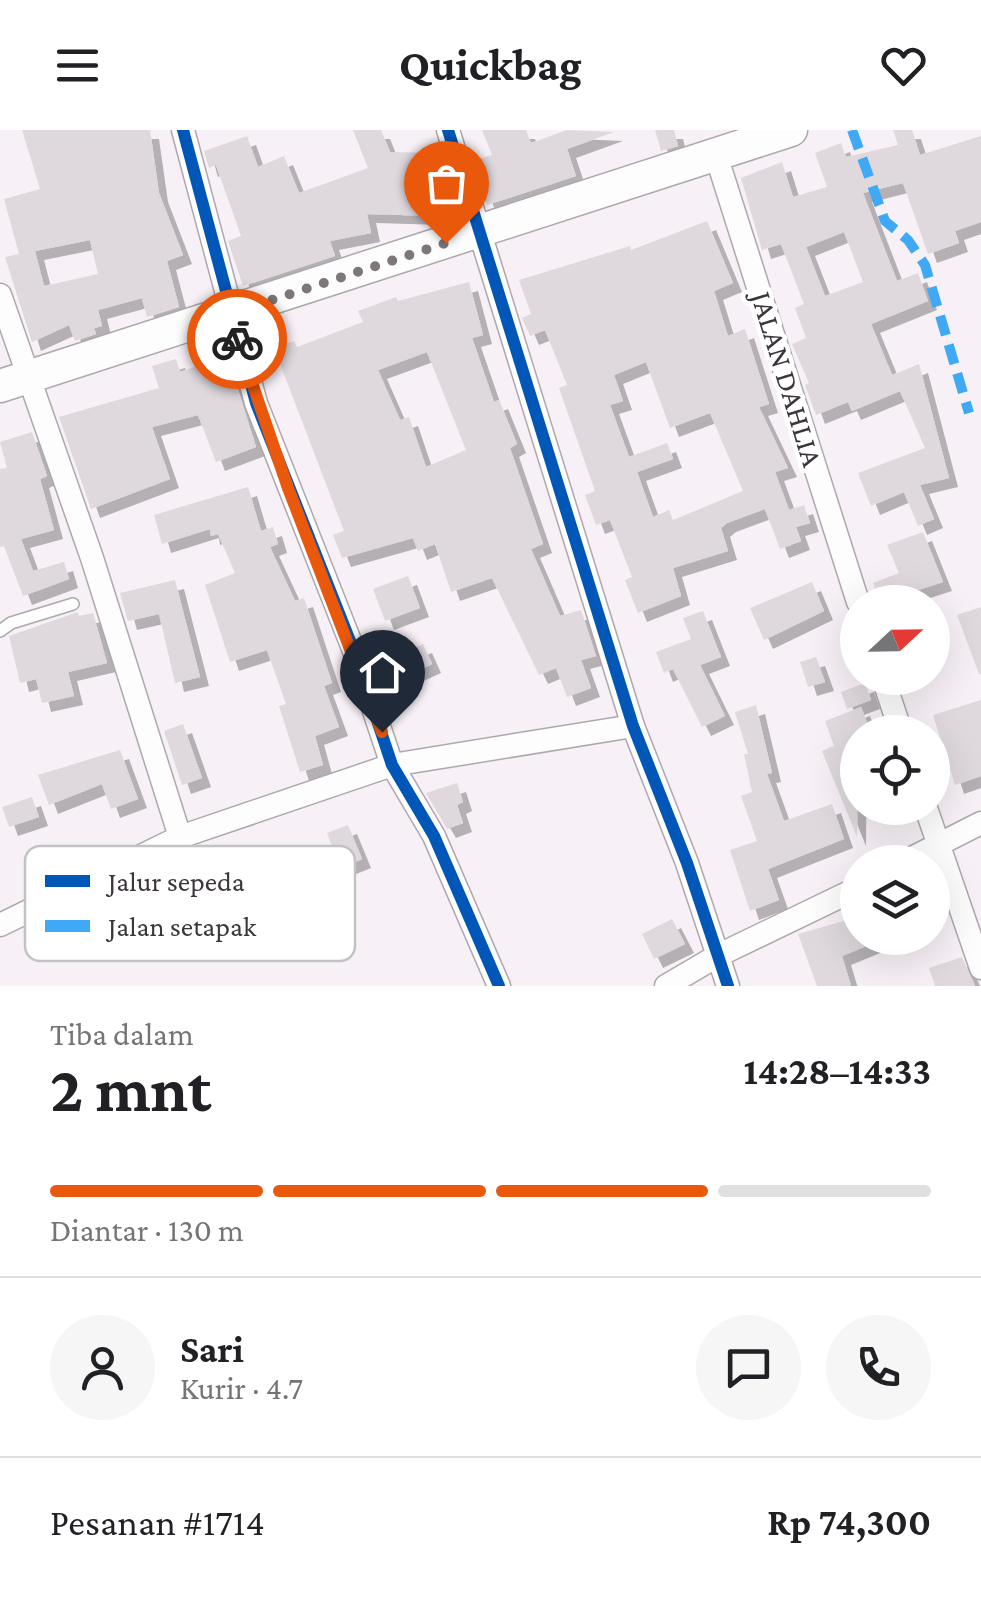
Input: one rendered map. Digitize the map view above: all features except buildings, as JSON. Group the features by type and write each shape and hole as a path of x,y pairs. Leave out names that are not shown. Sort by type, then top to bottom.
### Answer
{"main road":[{"path":"15,381 478,233 720,146 791,130"}],"street":[{"path":"183,130 229,314 256,403 354,651 392,764 434,836 499,986"},
{"path":"448,130 633,726 687,862 728,986"},
{"name":"JALAN DAHLIA","path":"720,146 853,585"},
{"path":"0,296 15,381 180,837"},
{"path":"162,846 392,764 444,760 633,726"},
{"path":"938,844 981,823"},
{"path":"932,825 981,968"},
{"path":"666,986 717,956 840,897"},
{"path":"0,925 25,913"}],"lane":[{"path":"0,631 10,623 74,604"}],"marked path":[{"path":"852,130 885,221 908,240 925,265 969,413"}],"cycle path":[{"path":"183,130 256,403 354,651 392,765 434,836 499,986"},
{"path":"448,130 633,726 687,863 728,986"}],"way so far":[{"path":"237,339 229,314 446,243"}],"route":[{"path":"237,339 256,403 382,732"}]}
